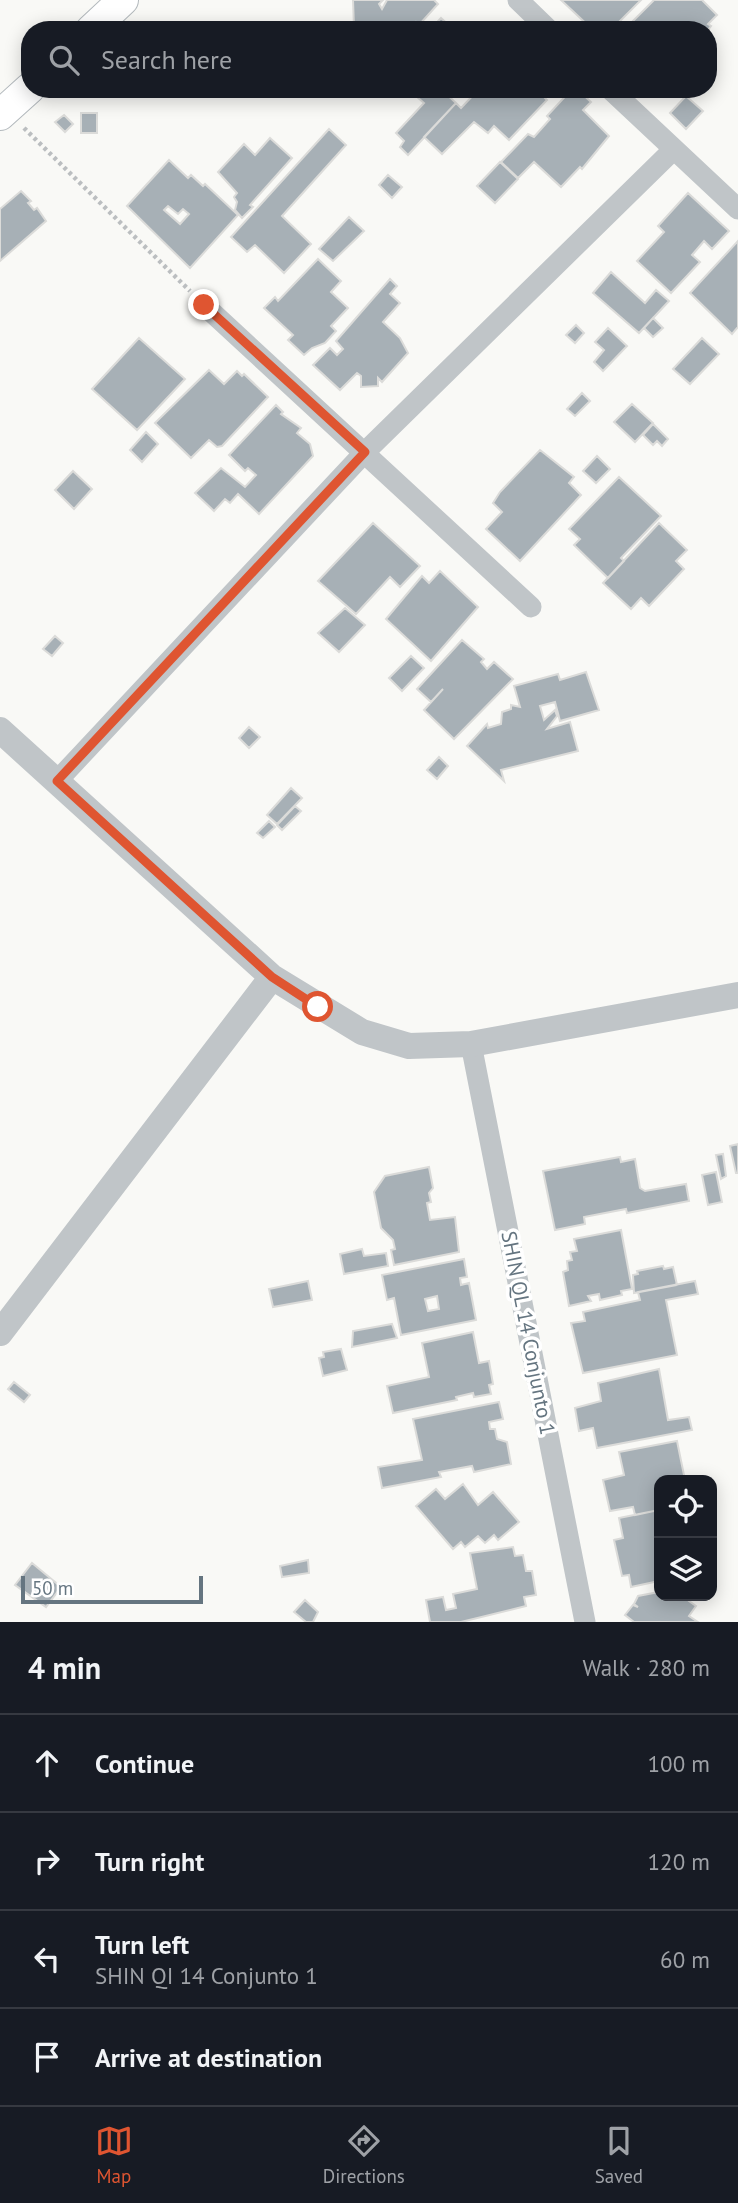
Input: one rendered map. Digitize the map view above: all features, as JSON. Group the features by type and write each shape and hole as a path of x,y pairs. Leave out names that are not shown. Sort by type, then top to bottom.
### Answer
{"main road":[{"path":"101,21 123,0"},
{"path":"3,113 21,96"}],"street":[{"path":"519,0 540,21"},
{"path":"619,98 738,209"},
{"path":"57,781 365,452 673,150"},
{"path":"204,305 531,607"},
{"path":"0,730 272,977 362,1032 409,1046 471,1044 738,995"},
{"path":"0,1333 272,977"},
{"name":"SHIN QL 14 Conjunto 1","path":"471,1044 585,1622"}],"path":[{"path":"3,113 204,305"}],"building":[{"path":"353,0 383,0 379,4 382,9 387,0 434,0 438,4 423,21 354,21"},
{"path":"561,0 641,0 620,21 583,21"},
{"path":"654,0 702,0 717,15 711,21 633,21"},
{"path":"418,98 451,98 456,103 408,155 400,147 404,141 396,133 424,103"},
{"path":"470,98 547,100 509,140 494,126 488,133 474,122 442,154 424,137 456,103 461,108"},
{"path":"564,98 587,98 591,102 583,110 609,136 582,169 580,167 561,187 534,162 518,178 501,162 528,134 534,137 550,119 547,116"},
{"path":"684,98 688,98 703,111 686,129 670,113"},
{"path":"81,113 97,113 97,133 81,133"},
{"path":"64,115 73,124 65,132 55,122"},
{"path":"329,129 346,145 282,216 311,244 284,273 255,245 247,252 231,237"},
{"path":"270,138 292,158 250,205 253,207 242,218 235,210 237,202 234,197 237,193 218,172 244,144 255,155"},
{"path":"169,160 188,178 191,175 203,186 205,184 238,215 190,268 127,206","holes":["168,206 178,214 183,209 189,214 180,224 164,210"]},
{"path":"500,162 518,179 495,203 477,186"},
{"path":"388,175 402,187 392,198 379,185"},
{"path":"21,191 31,201 28,203 34,210 37,208 46,221 0,261 0,209"},
{"path":"688,193 729,231 712,249 704,241 692,255 700,262 671,293 637,261 664,232 658,226"},
{"path":"349,217 364,231 333,261 319,249"},
{"path":"738,241 738,327 732,334 690,293"},
{"path":"318,259 341,281 331,292 348,308 331,326 336,331 325,343 312,348 304,355 288,340 293,335 264,308 275,297 278,301"},
{"path":"611,272 645,303 656,290 669,301 639,333 593,293"},
{"path":"390,279 397,286 390,294 400,303 383,322 400,338 408,353 382,382 378,378 378,386 361,387 361,376 357,373 340,390 313,365 330,348 337,355 343,349 336,341"},
{"path":"653,318 663,328 653,337 644,328"},
{"path":"576,325 584,333 575,343 566,335"},
{"path":"608,328 627,346 603,371 594,362 604,350 595,342"},
{"path":"139,338 185,379 137,430 92,389"},
{"path":"702,338 719,354 690,384 673,369"},
{"path":"209,370 224,384 237,371 242,376 244,374 268,397 222,446 217,447 209,440 191,458 155,423"},
{"path":"582,393 590,401 575,416 567,409"},
{"path":"632,404 653,423 635,442 614,422"},
{"path":"276,405 283,412 281,414 301,428 297,433 310,444 313,456 259,514 238,494 230,503 225,499 214,511 195,493 221,468 245,487 256,475 248,468 245,471 229,455"},
{"path":"653,424 668,439 662,446 657,441 653,445 643,435"},
{"path":"146,432 158,444 142,462 130,450"},
{"path":"540,450 574,477 569,483 581,495 520,561 486,529 502,512 493,503 500,492"},
{"path":"597,456 610,469 596,483 583,471"},
{"path":"73,471 92,489 74,509 55,490"},
{"path":"619,477 661,516 621,558 624,561 608,578 574,545 580,539 569,529"},
{"path":"373,523 420,566 400,587 390,577 356,614 318,581"},
{"path":"659,523 687,550 676,561 684,569 649,606 641,598 631,609 603,583"},
{"path":"440,571 478,607 431,661 386,619 422,576 429,583"},
{"path":"345,608 365,625 339,652 318,633"},
{"path":"55,636 63,643 52,656 43,649"},
{"path":"462,640 484,659 481,662 487,669 494,662 513,679 454,739 424,710 443,689 431,702 417,689"},
{"path":"411,656 424,668 402,691 389,678"},
{"path":"586,672 599,710 560,721 555,702 540,706 544,720 555,710 557,716 547,729 570,722 578,751 501,770 504,781 467,746 487,724 488,728 501,724 502,712 511,709 511,705 520,707 514,686 558,674 560,680"},
{"path":"249,727 260,737 249,748 239,738"},
{"path":"439,757 448,766 437,779 427,770"},
{"path":"291,788 302,798 277,824 267,815"},
{"path":"295,806 301,811 282,830 277,825"},
{"path":"269,821 275,827 263,838 257,833"},
{"path":"738,1144 738,1173 736,1173 730,1146"},
{"path":"723,1154 726,1176 721,1179 716,1155"},
{"path":"620,1157 621,1162 635,1159 640,1188 645,1191 686,1184 689,1201 627,1213 626,1209 584,1217 585,1224 555,1230 543,1171"},
{"path":"429,1167 433,1188 429,1193 431,1202 427,1203 430,1220 455,1217 459,1252 394,1265 391,1250 395,1249 393,1240 381,1228 374,1192 385,1176"},
{"path":"716,1172 722,1202 708,1205 702,1175"},
{"path":"621,1230 632,1289 621,1291 622,1295 600,1300 599,1294 588,1296 591,1301 569,1306 563,1272 568,1270 567,1261 572,1260 570,1252 577,1251 574,1239"},
{"path":"362,1249 364,1256 386,1253 388,1266 344,1274 340,1254"},
{"path":"464,1259 467,1277 460,1278 461,1285 469,1283 476,1320 401,1335 394,1298 387,1300 382,1275","holes":["437,1296 439,1309 428,1311 425,1299"]},
{"path":"663,1266 664,1269 673,1267 677,1285 634,1293 633,1275 638,1274 637,1271"},
{"path":"308,1281 312,1300 273,1307 269,1289"},
{"path":"695,1281 698,1294 666,1300 677,1355 583,1373 571,1323 585,1321 583,1312 640,1300 638,1292"},
{"path":"392,1324 397,1338 352,1347 353,1331"},
{"path":"473,1332 479,1363 489,1361 493,1384 489,1385 491,1394 474,1397 473,1393 456,1397 457,1400 393,1413 387,1386 429,1377 422,1343"},
{"path":"341,1349 347,1370 323,1376 319,1358 324,1357 323,1352"},
{"path":"659,1369 668,1420 689,1417 692,1430 597,1448 593,1428 579,1431 575,1408 601,1401 598,1383"},
{"path":"14,1382 30,1395 24,1402 8,1389"},
{"path":"499,1402 503,1419 489,1422 490,1429 495,1429 497,1439 507,1442 511,1464 474,1472 472,1466 439,1472 441,1477 382,1488 378,1467 422,1460 413,1419"},
{"path":"677,1441 684,1475 654,1475 654,1511 635,1515 633,1507 610,1511 603,1480 624,1475 619,1452"},
{"path":"463,1484 478,1505 493,1492 519,1522 498,1540 494,1535 485,1543 478,1536 465,1547 461,1542 453,1549 416,1506 436,1489 445,1499"},
{"path":"654,1511 654,1582 631,1587 629,1575 622,1576 614,1540 623,1538 619,1518"},
{"path":"513,1547 515,1556 523,1555 526,1571 532,1571 536,1595 524,1597 526,1606 461,1622 430,1622 426,1600 443,1597 446,1610 456,1608 453,1594 477,1589 470,1553"},
{"path":"308,1560 309,1573 282,1577 280,1566"},
{"path":"32,1563 61,1587 46,1607 15,1585"},
{"path":"654,1593 654,1601 689,1601 696,1606 689,1616 698,1622 634,1622 625,1615 633,1605 638,1607 634,1604 638,1596"},
{"path":"305,1600 318,1612 313,1622 306,1622 294,1612"}],"route":[{"path":"204,305 365,452 57,781 272,977 318,1007"}]}
